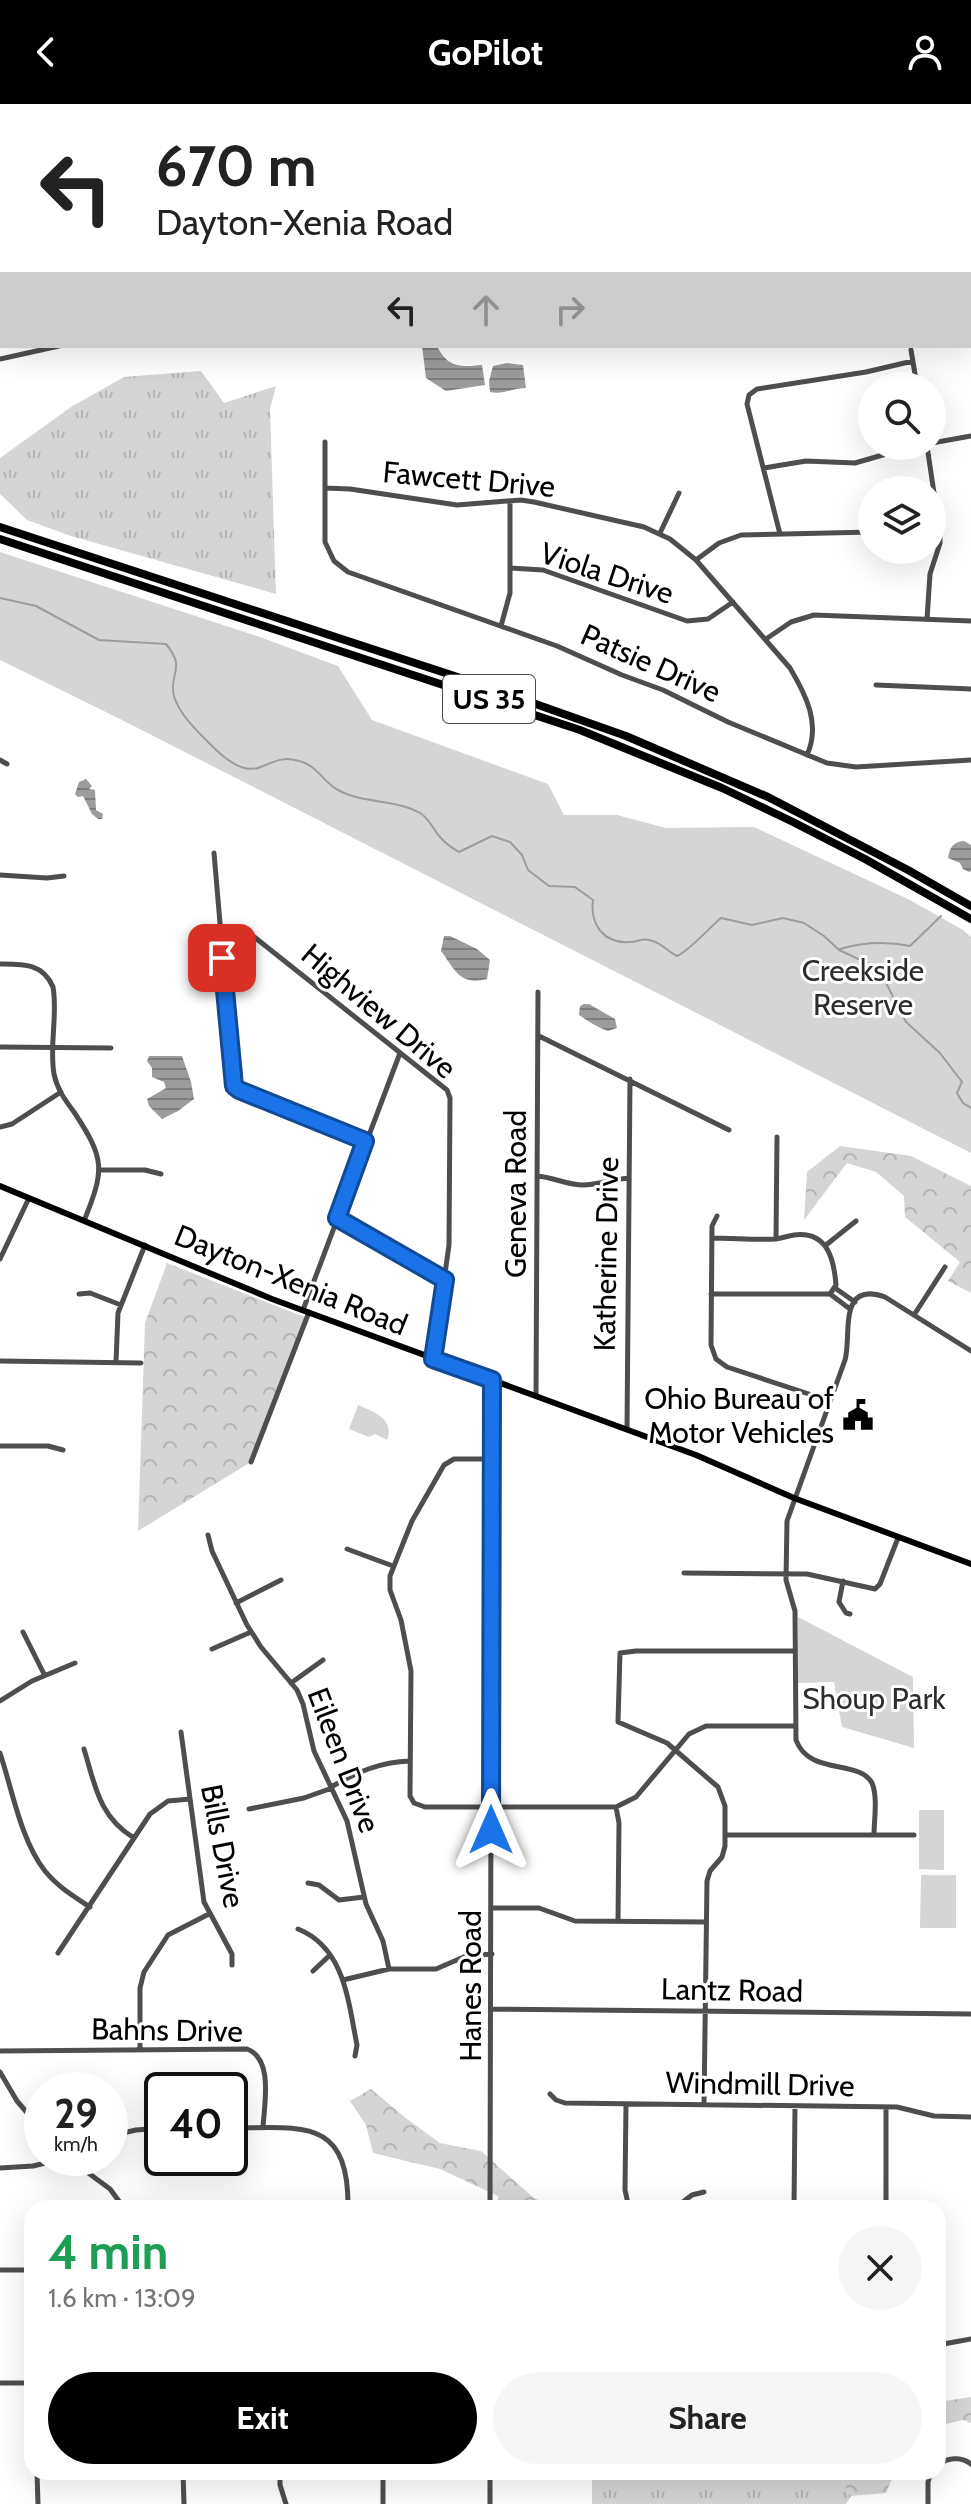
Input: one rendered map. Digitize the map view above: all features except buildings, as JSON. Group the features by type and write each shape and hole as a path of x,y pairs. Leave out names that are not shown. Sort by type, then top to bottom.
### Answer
{"highway":[{"name":"US 35","path":"0,527 612,730 768,797 971,906"},
{"name":"US 35","path":"0,539 580,730 779,815 865,859 971,920"},
{"path":"908,870 971,899"}],"main road":[{"name":"Dayton-Xenia Road","path":"0,1186 306,1311 696,1455 794,1498 971,1564"}],"street":[{"path":"0,359 50,348"},
{"path":"911,350 915,372"},
{"path":"780,534 747,404 749,395 757,389 866,372 913,361"},
{"path":"946,441 971,436"},
{"path":"325,442 325,488"},
{"path":"764,468 806,461 855,463 865,460"},
{"name":"Fawcett Drive","path":"325,488 457,505 534,502 660,533 696,560 790,668 812,715 814,733 807,755"},
{"name":"Patsie Drive","path":"325,488 327,549 339,566 348,572 557,646 827,763 856,767 971,760"},
{"path":"660,533 679,493"},
{"path":"501,626 509,599 510,501"},
{"path":"696,560 727,539 752,534 858,532"},
{"path":"927,619 933,564"},
{"name":"Viola Drive","path":"510,568 543,570 687,621 708,619 733,602"},
{"path":"766,639 791,622 814,615 971,621"},
{"path":"876,685 971,689"},
{"path":"0,760 7,764"},
{"path":"214,853 234,1086 365,1141"},
{"path":"0,875 64,876"},
{"name":"Highview Drive","path":"220,929 235,929 253,936 442,1085 450,1098 449,1245 433,1359"},
{"path":"0,964 33,966 50,981 54,993 54,1073 61,1092 93,1141 100,1170 84,1221"},
{"name":"Geneva Road","path":"536,1396 538,992"},
{"path":"539,1036 729,1130"},
{"path":"0,1047 111,1048"},
{"path":"251,1462 365,1141 400,1053"},
{"name":"Katherine Drive","path":"627,1430 630,1079"},
{"path":"0,1127 12,1124 61,1092"},
{"path":"776,1239 777,1137"},
{"path":"100,1170 145,1170 161,1174"},
{"path":"537,1176 582,1185 629,1178"},
{"path":"0,1259 29,1198"},
{"path":"717,1216 712,1226 711,1345 714,1355 727,1367 830,1401"},
{"path":"337,1218 445,1280"},
{"path":"826,1245 856,1221"},
{"path":"711,1294 823,1296 835,1288 834,1271 826,1245 810,1235 776,1239 712,1238"},
{"path":"116,1362 117,1322 121,1305 145,1245"},
{"path":"914,1315 945,1267"},
{"path":"835,1288 855,1302"},
{"path":"79,1294 90,1293 121,1305"},
{"path":"830,1294 850,1309"},
{"path":"874,1835 874,1792 870,1780 861,1773 815,1761 804,1754 796,1740 795,1611 786,1573 787,1521 848,1352 847,1319 855,1302 866,1295 878,1295 971,1351"},
{"path":"0,1361 141,1363"},
{"name":"Hanes Road","path":"490,2200 492,1380"},
{"path":"0,1446 48,1446 63,1450"},
{"path":"492,1459 454,1459 444,1465 412,1521 389,1580 411,1671 411,1799 419,1806 616,1807 636,1797 691,1732 703,1726 795,1726"},
{"name":"Eileen Drive","path":"208,1535 212,1551 251,1632 291,1683 303,1704 314,1751 347,1821 367,1908 383,1941 389,1969"},
{"path":"684,1573 818,1575 871,1589 878,1588 898,1538"},
{"path":"347,1549 393,1566"},
{"path":"236,1603 281,1580"},
{"path":"843,1581 839,1602 850,1614"},
{"path":"23,1632 44,1675"},
{"path":"212,1649 251,1632"},
{"path":"704,2105 707,1881 710,1871 724,1854 725,1802 718,1787 667,1743 618,1722 620,1653 795,1651"},
{"path":"291,1683 323,1660"},
{"path":"0,1701 44,1675 75,1663"},
{"name":"Bills Drive","path":"181,1732 202,1889 209,1914 232,1954 232,1965"},
{"path":"84,1749 104,1809 116,1826 134,1838"},
{"path":"0,1753 38,1862 62,1888 90,1907"},
{"path":"249,1809 304,1798 367,1768 410,1761"},
{"path":"58,1953 157,1807 172,1800 190,1799"},
{"path":"616,1807 619,1823 618,1921"},
{"path":"726,1835 914,1835"},
{"path":"308,1883 319,1885 339,1900 364,1897"},
{"path":"492,1908 539,1908 572,1920 706,1922"},
{"path":"140,2049 140,1988 144,1972 168,1935 209,1914"},
{"path":"298,1929 309,1934 339,1967 357,2045 355,2056"},
{"path":"343,1980 389,1969 436,1969 466,1956 492,1954"},
{"path":"313,1971 330,1955"},
{"name":"Lantz Road","path":"492,2009 971,2014"},
{"name":"Bahns Drive","path":"0,2051 239,2048 253,2052 261,2060 263,2068 263,2128"},
{"path":"0,2072 24,2109"},
{"name":"Windmill Drive","path":"550,2094 565,2103 886,2107 905,2108 934,2116 971,2117"},
{"path":"626,2104 627,2200"},
{"path":"794,2200 795,2106"},
{"path":"886,2107 886,2200"},
{"path":"248,2128 289,2128 318,2134 331,2144 346,2168 348,2200"},
{"path":"0,2168 24,2167"},
{"path":"92,2176 114,2192 119,2200"},
{"path":"685,2200 704,2192"},
{"path":"0,2270 24,2270"},
{"path":"946,2344 971,2339"},
{"path":"0,2383 24,2383"},
{"path":"946,2461 964,2459 971,2464"},
{"path":"37,2480 38,2504"},
{"path":"183,2480 184,2504"},
{"path":"280,2480 287,2503"},
{"path":"383,2480 383,2504"},
{"path":"490,2480 490,2504"},
{"path":"928,2504 929,2480"}],"green space":[{"path":"201,371 224,403 276,386 270,409 276,594 71,536 27,520 0,494 0,458 71,407 124,377"},
{"name":"Creekside Reserve","path":"0,552 260,637 338,666 372,720 548,784 564,815 617,815 666,828 754,827 910,900 963,930 971,937 971,1153 0,660"},
{"path":"840,1146 911,1156 971,1186 971,1293 948,1281 960,1262 905,1217 904,1196 876,1172 847,1163 804,1220 807,1172"},
{"path":"167,1263 307,1318 251,1462 138,1531 145,1323"},
{"path":"358,1405 382,1417 388,1427 387,1440 375,1434 369,1437 349,1429"},
{"name":"Shoup Park","path":"798,1617 913,1677 914,1748 842,1727 834,1682 798,1683"},
{"path":"919,1810 944,1810 944,1870 919,1869"},
{"path":"921,1875 956,1875 956,1928 920,1928"},
{"path":"371,2089 440,2143 481,2151 538,2200 498,2200 498,2196 440,2169 373,2153 366,2125 350,2101"},
{"path":"971,2397 971,2423 963,2420 946,2424 946,2401"},
{"path":"592,2480 841,2480 851,2496 846,2504 592,2504"},
{"path":"841,2480 892,2480 886,2493 851,2496"}],"shaded area":[{"path":"422,348 438,348 446,359 455,364 482,365 485,385 446,391 426,378"},
{"path":"507,363 523,365 526,388 490,392 493,366"},
{"path":"86,779 92,786 89,789 95,790 96,810 103,814 102,819 92,814 83,796 75,794 79,782"},
{"path":"964,841 971,845 969,872 960,863 948,858 953,846"},
{"path":"444,936 477,949 490,960 487,979 470,980 459,975 441,951"},
{"path":"584,1004 615,1019 617,1028 608,1031 579,1015 580,1006"},
{"path":"149,1056 182,1056 191,1082 194,1099 162,1119 149,1106 147,1099 166,1088 164,1082 152,1077 152,1068 147,1061"}],"waterway":[{"path":"0,598 36,606 99,640 166,644 175,660 173,688 181,710 203,737 230,761 252,769 287,759 305,763 338,790 420,813 442,839 459,852 492,836 510,842 522,855 528,870 549,886 575,887 593,900 596,924 612,940 653,941 677,956 721,918 752,925 783,918 804,923 839,950 869,964 883,977 906,1022 940,1053 962,1082 957,1093 963,1103 971,1108"},
{"path":"840,949 875,943 910,946 941,916"}],"place":[{"name":"Ohio Bureau of Motor Vehicles","path":"858,1415"}],"route":[{"path":"222,958 234,1086 365,1141 337,1218 445,1280 433,1359 492,1380 491,1830"}]}
